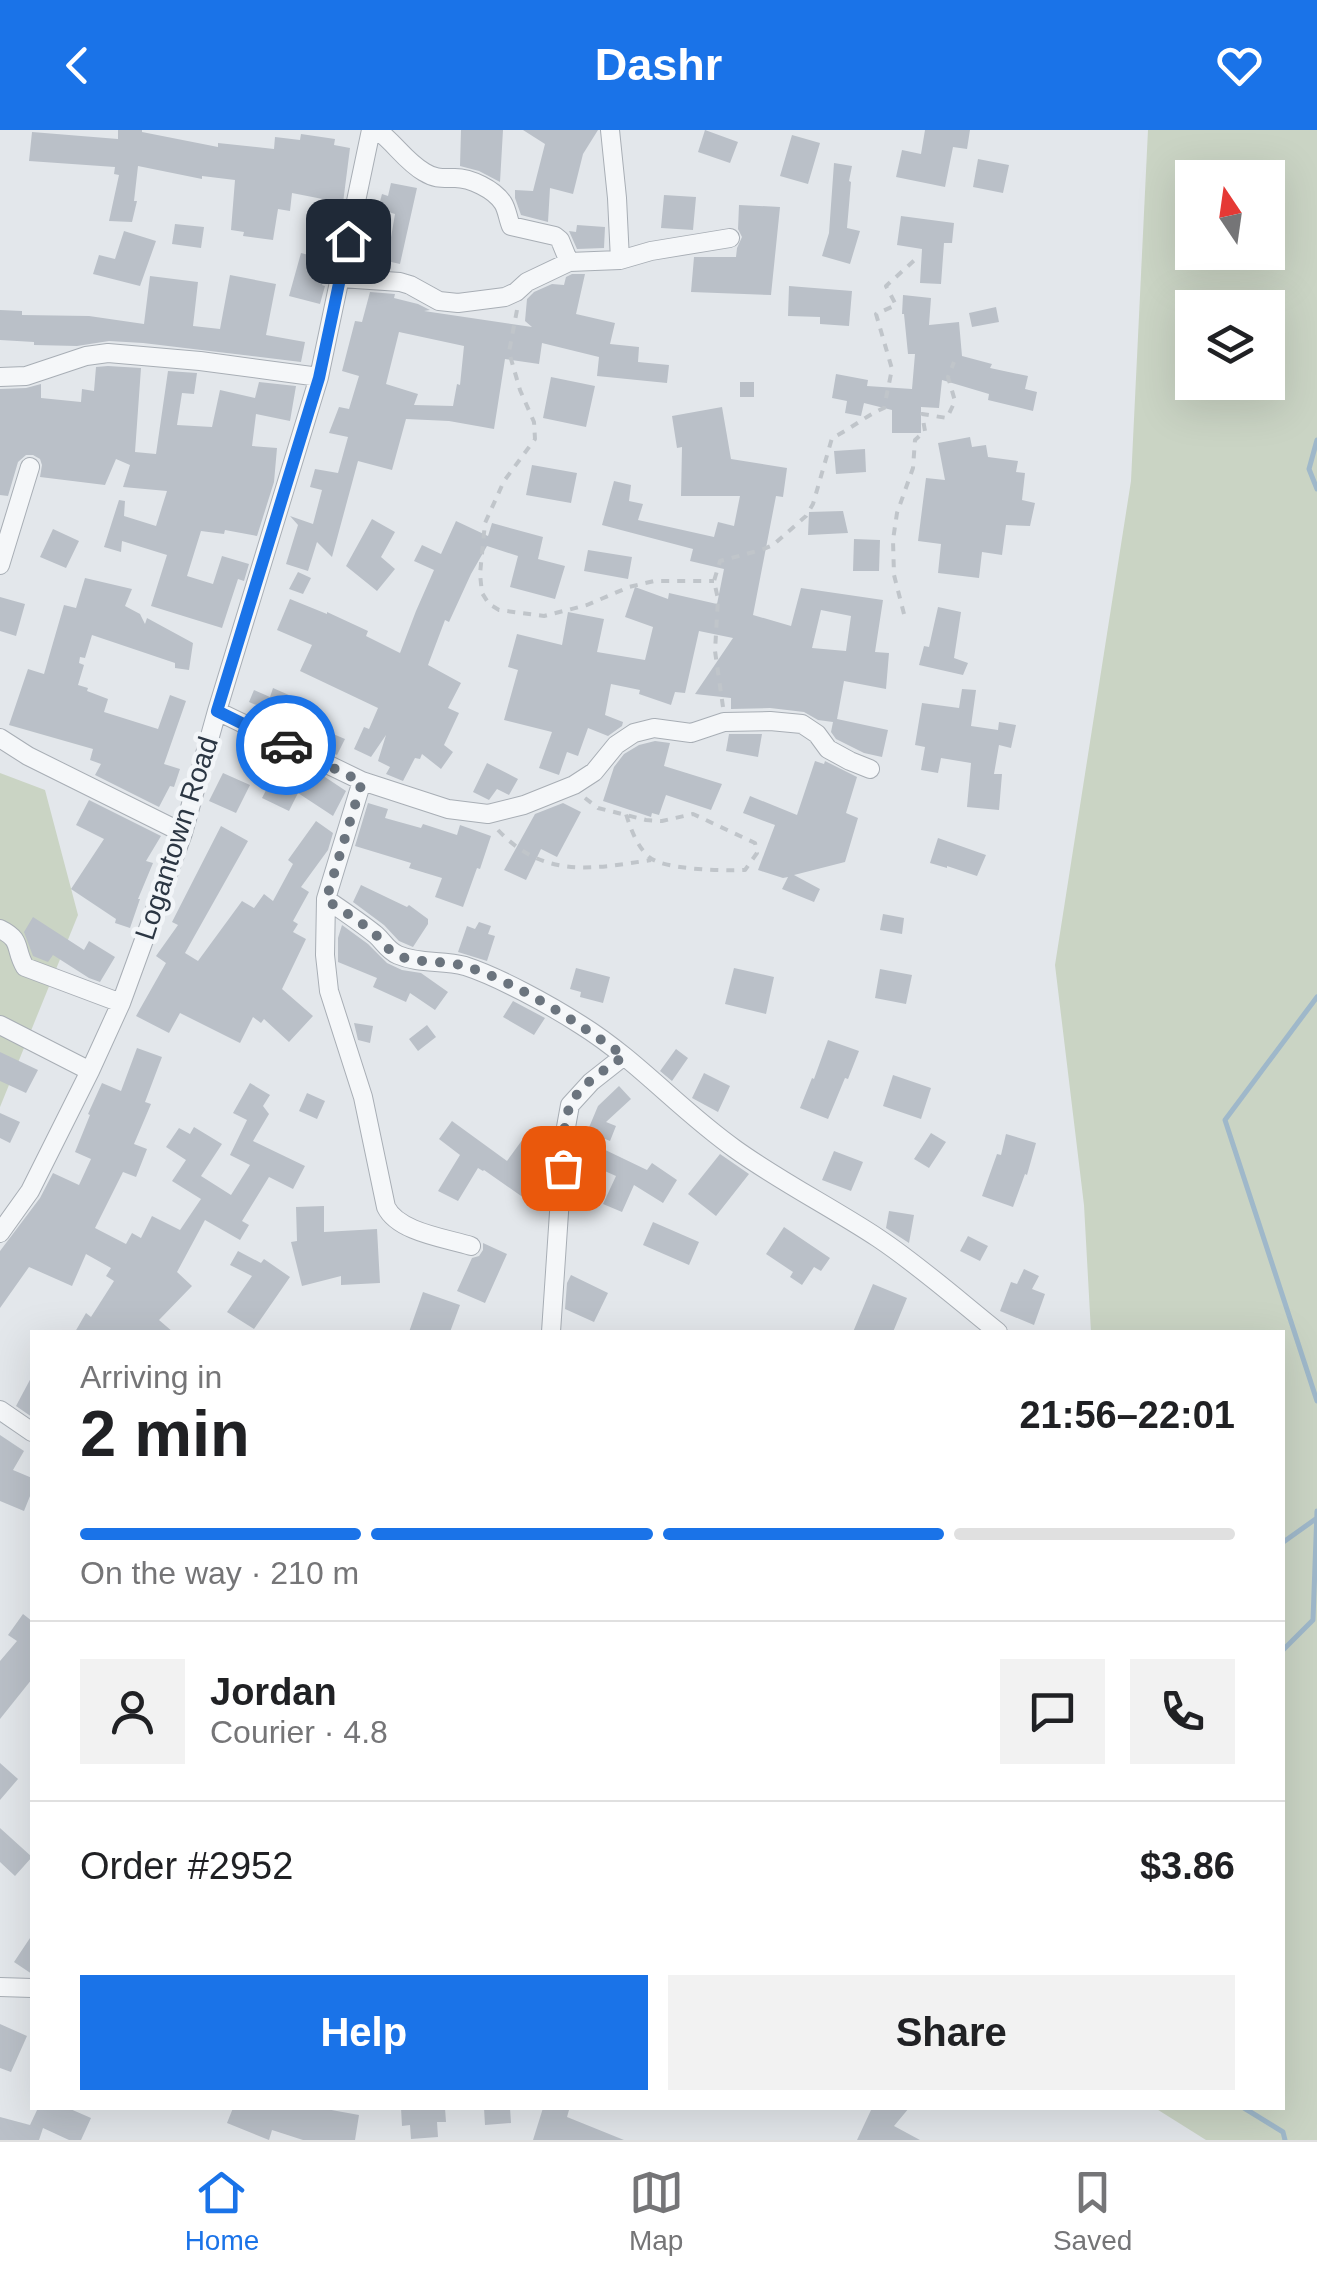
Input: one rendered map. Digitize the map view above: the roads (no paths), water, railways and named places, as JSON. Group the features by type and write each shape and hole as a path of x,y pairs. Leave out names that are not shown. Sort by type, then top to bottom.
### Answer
{"street":[{"path":"374,130 429,175 474,182 489,190 503,204 511,226 554,236 560,240 569,262"},
{"name":"Logantown Road","path":"0,1234 30,1191 90,1071 121,1003 183,834 319,378 374,130"},
{"path":"610,130 620,260"},
{"path":"341,278 400,282 439,301 458,303 505,297 526,282 569,262 620,260 730,238"},
{"path":"0,377 26,376 86,356 108,354 200,361 319,378"},
{"path":"0,565 30,467"},
{"path":"217,711 362,782 448,809 488,814 574,785 594,772 616,745 634,733 654,728 690,733 724,722 802,724 817,734 828,749 870,769"},
{"path":"0,738 183,834"},
{"path":"362,782 326,900 329,991 363,1098 391,1217 404,1226 470,1246"},
{"path":"326,900 400,956 446,962 493,977 580,1024 732,1147 877,1238 996,1330"},
{"path":"0,929 18,942 20,960 32,970 121,1003"},
{"path":"0,1025 90,1071"},
{"path":"550,1330 564,1138 570,1106 590,1082 624,1056"},
{"path":"0,1410 30,1431"},
{"path":"0,1987 30,1988"}],"waterway":[{"path":"1317,440 1309,469 1317,489"},
{"path":"1317,997 1225,1120 1317,1401"},
{"path":"1285,1648 1313,1620 1317,1511"},
{"path":"1285,1541 1317,1518"},
{"path":"1247,2110 1283,2132 1285,2140"}]}
